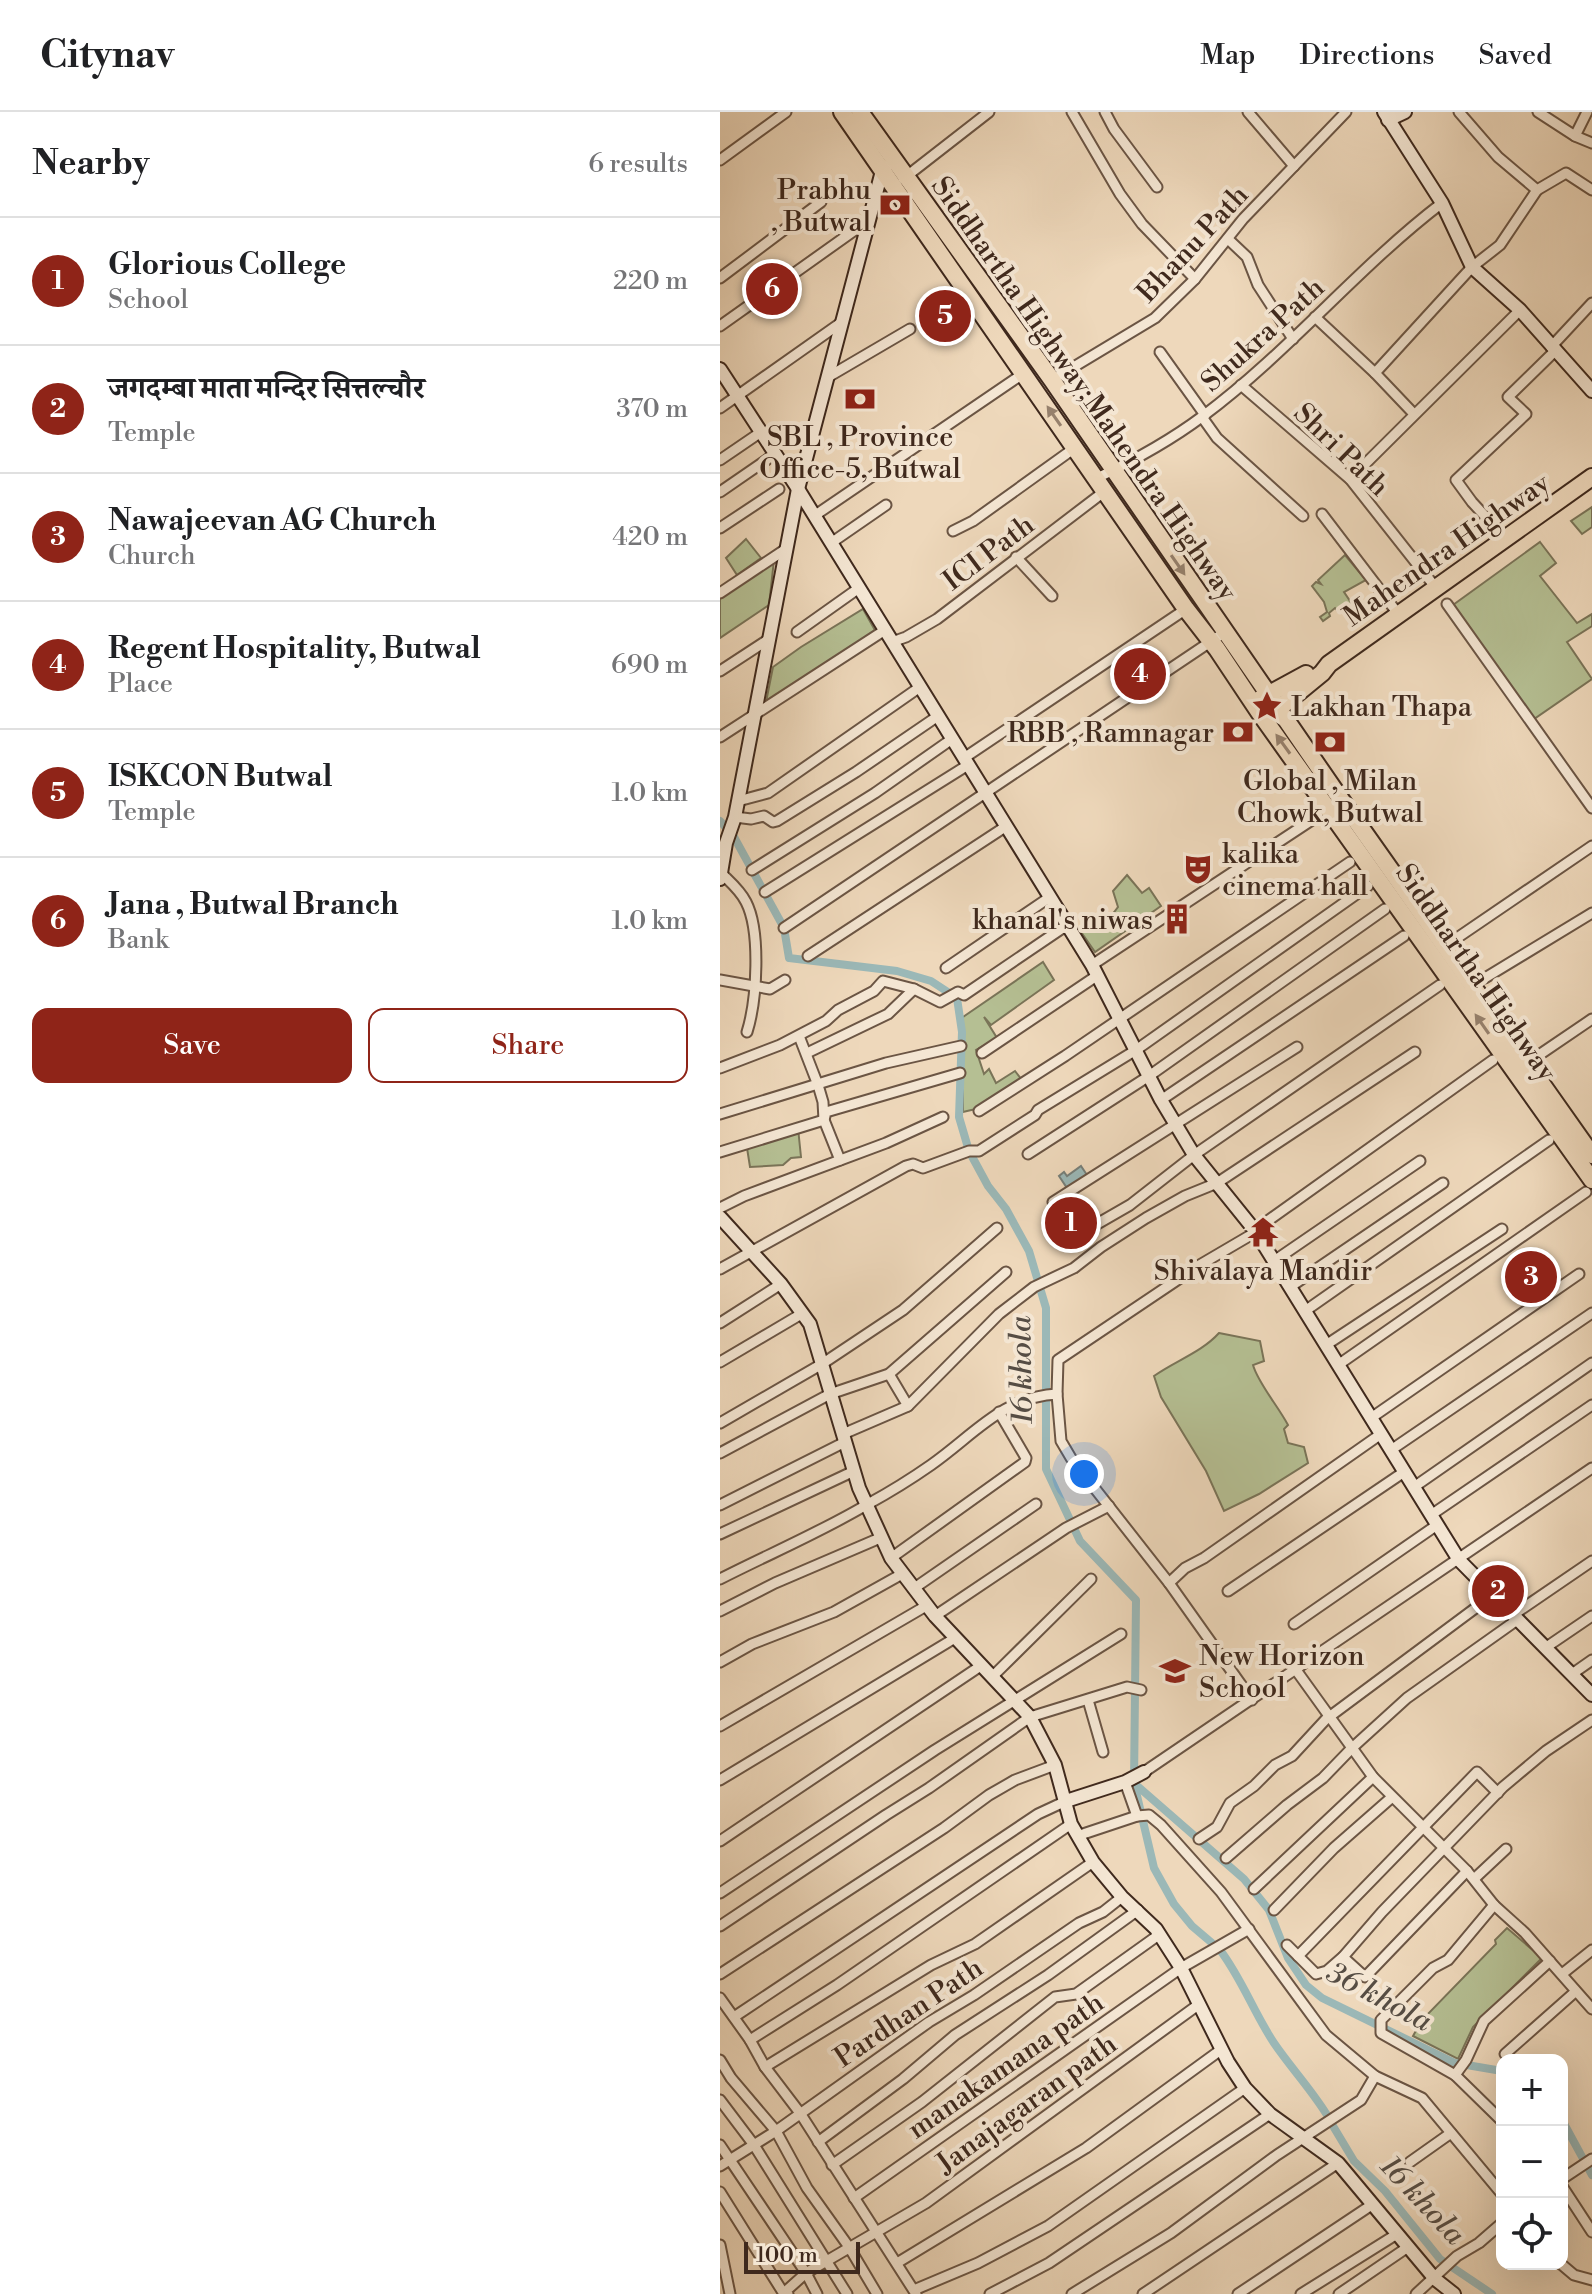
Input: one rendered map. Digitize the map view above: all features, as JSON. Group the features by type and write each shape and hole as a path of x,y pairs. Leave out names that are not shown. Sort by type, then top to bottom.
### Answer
{"highway":[{"path":"842,112 888,165"},
{"name":"Siddhartha Highway;Mahendra Highway","path":"860,112 888,165 1024,373 1259,711"},
{"name":"Siddhartha Highway;Mahendra Highway","path":"900,182 1052,380 1278,708"},
{"name":"Mahendra Highway","path":"1329,664 1268,694 1259,711 1270,716 1329,664 1592,477"},
{"name":"Siddhartha Highway","path":"1278,708 1592,1155"},
{"name":"Siddhartha Highway","path":"1259,711 1589,1186"}],"street":[{"path":"720,160 786,112"},
{"path":"900,182 989,112"},
{"path":"1072,112 1120,194 1142,224 1195,279"},
{"path":"1105,112 1157,187"},
{"path":"1248,112 1294,166"},
{"name":"Bhanu Path","path":"1052,380 1155,318 1195,279 1243,219 1346,112"},
{"path":"1405,112 1386,116 1442,203 1472,267 1520,310 1592,391"},
{"path":"1459,112 1498,157 1537,190"},
{"path":"1538,112 1592,143"},
{"path":"1575,136 1587,112"},
{"path":"747,1032 758,947 748,905 740,892 721,876 723,850 738,801 798,489 869,220 888,165"},
{"path":"1375,373 1472,267 1500,245 1537,190 1566,173 1592,190"},
{"path":"720,278 821,202"},
{"name":"Shukra Path","path":"1101,484 1113,471 1203,416 1241,385 1382,253 1442,203"},
{"path":"720,326 869,220"},
{"path":"1229,240 1247,257 1258,285 1293,339"},
{"path":"1506,539 1456,480 1526,414 1508,397 1592,303"},
{"path":"1350,479 1520,310"},
{"path":"1315,317 1414,414"},
{"path":"720,408 842,322"},
{"path":"828,377 910,329"},
{"path":"1160,352 1217,438 1303,516"},
{"path":"720,369 798,489 1095,970 1161,1100 1194,1155 1256,1231 1459,1560 1592,1695"},
{"path":"814,516 1024,373"},
{"name":"Shri Path","path":"1241,385 1350,479 1436,588"},
{"path":"720,460 761,432"},
{"path":"953,531 973,521 1076,447"},
{"path":"720,492 775,454"},
{"name":"ICI Path","path":"892,642 937,619 1101,484"},
{"path":"720,528 779,489"},
{"path":"831,543 886,505"},
{"path":"1322,514 1399,615"},
{"path":"720,593 786,549"},
{"path":"1016,557 1052,596"},
{"path":"797,632 859,588"},
{"path":"1447,604 1592,808"},
{"path":"765,892 966,762 1186,609"},
{"path":"720,737 885,630"},
{"path":"784,928 1225,632"},
{"path":"720,671 769,639"},
{"path":"738,801 768,793 920,687"},
{"path":"734,819 764,816 777,821 938,716"},
{"path":"752,870 875,793 952,739"},
{"path":"982,1053 1095,970 1318,816"},
{"path":"808,956 1005,827"},
{"path":"1457,938 1592,846"},
{"path":"979,1111 1350,862"},
{"path":"720,1269 906,1166 913,1164 923,1168 969,1151 979,1151 1038,1110 1136,1050 1368,886"},
{"path":"946,968 1050,897"},
{"path":"1028,1154 1149,1076 1385,909"},
{"path":"1485,978 1592,913"},
{"path":"720,1068 799,1036 874,991 883,981 914,989 940,1002 958,992 964,995 1067,925"},
{"path":"1161,1100 1404,936"},
{"path":"720,980 770,989 785,980"},
{"path":"1064,1243 1130,1205 1194,1155 1440,985"},
{"path":"807,1053 888,1014 914,989"},
{"path":"1539,1055 1592,1019"},
{"path":"799,1036 818,1085 824,1120 840,1160"},
{"path":"720,1114 886,1063 961,1046"},
{"path":"1053,1202 1297,1047"},
{"path":"720,1505 908,1406 959,1358 999,1314 1034,1287 1074,1268 1146,1218 1185,1196 1217,1183 1415,1052"},
{"path":"1252,1700 1169,1583 1089,1483 1061,1441 1052,1394 1058,1360 1256,1231 1493,1060"},
{"path":"824,1120 826,1112 960,1073"},
{"path":"722,1203 840,1160 943,1117"},
{"path":"720,1152 824,1120"},
{"path":"1305,1311 1549,1140"},
{"path":"1274,1261 1420,1161"},
{"path":"1290,1287 1443,1183"},
{"path":"1338,1365 1589,1186"},
{"path":"720,1217 781,1284 810,1324 854,1471 891,1558 930,1611 1030,1717 1055,1765 1074,1830 1093,1862 1122,1897 1160,1934 1245,2088 1270,2114 1338,2163 1408,2247 1454,2294"},
{"path":"720,1423 822,1364 903,1310 997,1228"},
{"path":"1326,1345 1502,1229"},
{"path":"720,1453 830,1394 889,1374 1006,1272"},
{"path":"1371,1418 1579,1274"},
{"path":"720,1323 781,1284"},
{"path":"720,1362 803,1313"},
{"path":"1391,1450 1592,1313"},
{"path":"1414,1487 1592,1363"},
{"path":"889,1374 908,1406"},
{"path":"720,1579 867,1505 931,1465 999,1412 1034,1396 1052,1394"},
{"path":"1294,1624 1592,1405"},
{"path":"891,1558 1025,1462 1026,1458 999,1412"},
{"path":"1169,1583 1185,1568 1204,1558 1381,1434"},
{"path":"734,2017 1038,1814 1144,1772 1592,1468"},
{"path":"720,1534 854,1471"},
{"path":"1228,1591 1404,1472"},
{"path":"913,1589 1036,1504"},
{"path":"720,1726 930,1611 1066,1528 1109,1506"},
{"path":"720,1611 775,1583 880,1538"},
{"path":"1226,1858 1323,1778 1407,1698 1592,1561"},
{"path":"720,1662 752,1644 834,1612 902,1574"},
{"path":"993,1676 1091,1579"},
{"path":"1199,1839 1217,1827 1230,1803 1254,1786 1275,1765 1292,1756 1328,1717 1493,1595"},
{"path":"1545,1648 1592,1616"},
{"path":"720,1893 1014,1699 1121,1634"},
{"path":"720,1780 955,1638"},
{"path":"1572,1674 1592,1660"},
{"path":"720,1841 982,1665"},
{"path":"1296,1670 1391,1798 1471,1875 1494,1905 1592,2009"},
{"path":"720,1926 929,1788 1030,1717 1127,1687 1141,1690"},
{"path":"1088,1700 1103,1752"},
{"path":"1287,1945 1316,1974 1327,1971 1498,1793 1546,1751 1592,1720"},
{"path":"720,1974 789,1931 989,1795 1015,1780 1055,1765"},
{"path":"1298,1956 1477,1772 1498,1793"},
{"path":"1254,1889 1373,1777"},
{"path":"1127,1781 1137,1816"},
{"path":"1274,1910 1334,1848 1391,1798"},
{"path":"750,2040 1074,1830 1149,1815 1185,1849 1249,1929 1326,2035 1375,2076 1422,2098 1496,2187"},
{"path":"1343,1957 1365,1977 1471,1875 1506,1849"},
{"path":"765,2067 931,1965 975,1944 1093,1862"},
{"name":"Pardhan Path","path":"720,2166 776,2131 929,2022 1122,1897"},
{"path":"1494,1905 1448,1960 1433,1968 1381,2020 1381,2033 1455,2075 1496,2115"},
{"path":"818,2142 903,2079 955,2035 1048,1975 1138,1910"},
{"name":"manakamana path","path":"854,2198 1181,1968 1249,1929"},
{"path":"832,2165 922,2102 1055,1997 1076,1994 1160,1934"},
{"path":"1562,1974 1592,1950"},
{"path":"1455,2075 1466,2060 1484,2021 1550,1961"},
{"path":"1505,2054 1575,1992"},
{"path":"720,1998 765,2067 800,2113 915,2292 1048,2226 1245,2088"},
{"name":"Janajagaran path","path":"806,2273 926,2203 1198,2005"},
{"path":"897,2263 1086,2148 1222,2049"},
{"path":"720,2060 731,2078 776,2131 807,2188 849,2247 877,2294"},
{"path":"1072,2294 1171,2233 1277,2155 1361,2100 1375,2076"},
{"path":"720,2100 754,2145 847,2294"},
{"path":"990,2294 1049,2263 1270,2114"},
{"path":"1410,2162 1451,2133"},
{"path":"720,2145 817,2294"},
{"path":"1568,2175 1588,2161"},
{"path":"1143,2294 1338,2163"},
{"path":"720,2192 786,2294"},
{"path":"1568,2195 1592,2232"},
{"path":"1238,2294 1373,2204"},
{"path":"1416,2294 1457,2256 1496,2228"},
{"path":"1301,2294 1397,2234"},
{"path":"720,2245 730,2294"},
{"path":"1339,2294 1408,2247"},
{"path":"1568,2270 1592,2280"},
{"path":"786,2294 806,2273"}],"green space":[{"path":"1592,507 1592,527 1582,534 1571,521"},
{"path":"746,539 761,558 737,575 726,558"},
{"path":"1540,542 1556,563 1540,576 1577,623 1592,614 1592,626 1567,642 1592,679 1534,719 1453,605"},
{"path":"1345,555 1366,580 1344,592 1354,607 1348,606 1338,611 1335,608 1323,621 1320,617 1327,612 1324,602 1312,586 1316,582 1321,584 1318,580"},
{"path":"774,560 769,605 720,638 720,597"},
{"path":"863,609 876,632 766,702 773,667"},
{"path":"1127,875 1142,893 1149,888 1161,906 1095,952 1079,929 1101,922 1114,912 1118,907 1113,891"},
{"path":"1043,962 1054,980 991,1025 984,1017 997,1038 976,1050 984,1074 989,1069 996,1083 1015,1071 1022,1080 984,1107 963,1112 963,1017"},
{"path":"798,1128 801,1157 791,1158 783,1165 750,1167 747,1148"},
{"path":"1219,1333 1260,1341 1264,1361 1253,1365 1288,1425 1284,1429 1288,1443 1304,1447 1308,1463 1259,1494 1224,1511 1206,1471 1161,1397 1154,1376 1205,1346"},
{"path":"1507,1928 1542,1958 1473,2027 1458,2059 1413,2036 1422,2020 1496,1944 1495,1940"}],"water":[{"path":"1081,1166 1087,1175 1067,1188 1059,1176 1064,1172 1067,1176"}],"waterway":[{"name":"16 khola","path":"720,821 734,837 784,928 789,958 897,971 931,981 957,998 962,1032 959,1117 969,1151 1029,1251 1046,1308 1046,1469 1080,1541 1136,1600 1134,1783 1154,1868 1174,1904 1192,1926 1212,1943"},
{"name":"36 khola","path":"1135,1784 1244,1879 1269,1910 1288,1958 1306,1985 1322,1998 1455,2063 1496,2070"},
{"name":"16 khola","path":"1220,1950 1274,2043 1327,2115"},
{"name":"16 khola","path":"1333,2126 1354,2161 1385,2191 1440,2259 1492,2294"},
{"name":"36 khola","path":"1565,2126 1592,2175"}],"place":[{"name":"Prabhu , Butwal","path":"895,205"},
{"name":"Jana , Butwal Branch","path":"772,289"},
{"name":"ISKCON Butwal","path":"945,316"},
{"name":"SBL , Province Office-5, Butwal","path":"860,399"},
{"name":"Regent Hospitality, Butwal","path":"1140,674"},
{"name":"Lakhan Thapa","path":"1267,706"},
{"name":"RBB , Ramnagar","path":"1238,732"},
{"name":"Global , Milan Chowk, Butwal","path":"1330,742"},
{"name":"kalika cinema hall","path":"1198,869"},
{"name":"khanal's niwas","path":"1177,919"},
{"name":"Glorious College","path":"1071,1223"},
{"name":"Shivalaya Mandir","path":"1263,1232"},
{"name":"Nawajeevan AG Church","path":"1531,1277"},
{"name":"जगदम्बा माता मन्दिर सित्तल्चौर","path":"1498,1591"},
{"name":"New Horizon School","path":"1175,1671"}]}
